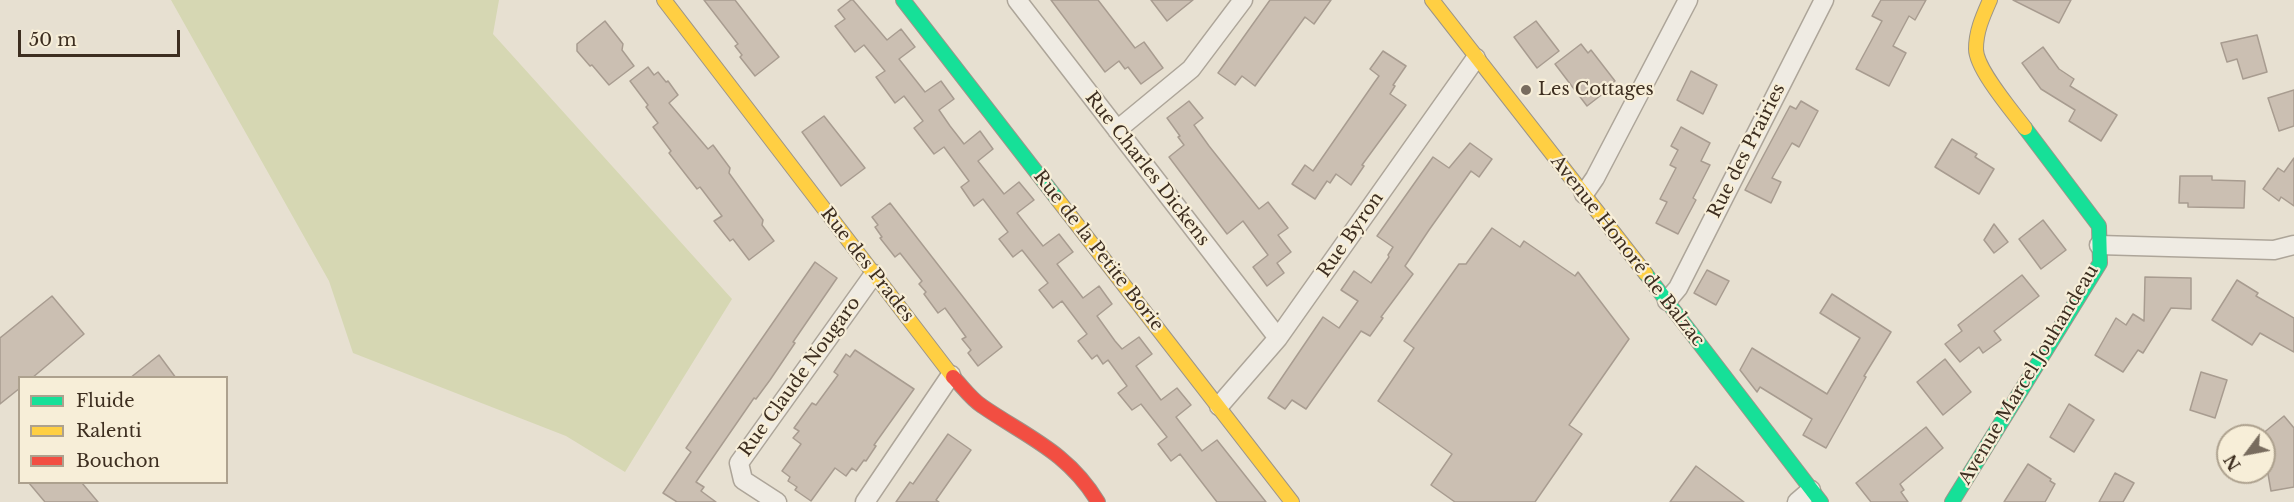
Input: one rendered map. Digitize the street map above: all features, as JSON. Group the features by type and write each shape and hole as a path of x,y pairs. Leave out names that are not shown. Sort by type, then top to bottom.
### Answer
{"street":[{"name":"Rue des Prades","path":"664,0 951,375 980,405 1029,434 1065,460 1086,482 1098,502"},
{"name":"Rue de la Petite Borie","path":"903,0 1293,502"},
{"name":"Rue Charles Dickens","path":"1017,0 1278,338"},
{"path":"1117,130 1191,69 1242,0"},
{"name":"Avenue Honoré de Balzac","path":"1432,0 1816,496"},
{"path":"1584,194 1595,178 1688,0"},
{"name":"Rue des Prairies","path":"1667,301 1678,288 1824,0"},
{"name":"Avenue Marcel Jouhandeau","path":"1952,502 2100,263 2099,226 1991,83 1976,52 1979,26 1989,0"},
{"name":"Rue Byron","path":"1219,406 1278,338 1476,58"},
{"path":"2099,245 2274,250 2294,245"},
{"name":"Rue Claude Nougaro","path":"777,502 743,480 739,463 874,274"},
{"path":"865,502 951,375"},
{"path":"1797,502 1816,496"}],"green space":[{"path":"171,0 499,0 493,34 732,299 625,472 566,436 353,353 329,281"}],"building":[{"path":"704,0 735,0 779,57 755,76 740,57 742,55 735,46 738,44"},
{"path":"851,0 887,40 901,29 915,47 899,59 925,92 941,81 954,99 939,110 964,144 980,131 993,149 978,161 1004,194 1019,182 1034,200 1017,213 1043,246 1059,234 1073,252 1057,264 1083,298 1099,286 1112,304 1097,316 1115,341 1122,349 1139,337 1152,354 1136,366 1161,400 1177,388 1191,405 1176,417 1202,451 1217,440 1266,502 1217,502 1180,454 1171,461 1158,444 1167,437 1141,404 1132,410 1118,393 1127,386 1108,360 1103,364 1097,355 1092,359 1078,341 1087,334 1062,301 1053,308 1039,290 1048,283 1022,250 1013,257 999,239 1008,232 983,199 974,206 961,187 969,181 944,147 934,154 914,128 923,121 904,96 895,103 876,77 885,71 864,45 855,52 835,26 845,19 838,10"},
{"path":"1051,0 1098,0 1135,48 1144,42 1163,68 1141,84 1128,67 1125,69 1119,61 1105,72"},
{"path":"1151,0 1193,0 1167,21"},
{"path":"1270,0 1331,0 1314,24 1305,17 1255,86 1242,76 1235,85 1218,73"},
{"path":"1881,0 1926,0 1915,20 1909,16 1893,46 1906,53 1889,86 1856,69 1882,21 1872,16"},
{"path":"2013,0 2071,0 2059,23"},
{"path":"605,21 623,44 622,50 634,66 609,85 577,51 577,44"},
{"path":"1536,21 1559,51 1537,68 1514,37"},
{"path":"2257,35 2267,72 2243,79 2237,59 2227,62 2221,43"},
{"path":"1581,44 1588,53 1591,50 1615,81 1611,84 1613,86 1587,106 1555,64"},
{"path":"2043,47 2059,69 2074,79 2070,86 2117,115 2101,141 2069,121 2075,110 2041,89 2022,63"},
{"path":"1383,51 1406,66 1393,85 1395,86 1390,94 1406,105 1362,165 1364,166 1351,185 1336,174 1330,183 1327,181 1315,199 1292,184 1305,165 1313,171 1379,76 1370,69"},
{"path":"648,67 654,75 658,72 666,82 668,81 678,95 669,103 708,149 713,145 730,168 729,173 763,220 762,225 774,241 749,260 733,239 730,241 714,221 722,216 700,187 697,189 669,153 671,151 653,127 658,123 630,81"},
{"path":"1691,71 1717,85 1703,114 1677,100"},
{"path":"2294,90 2294,126 2279,131 2268,98"},
{"path":"1189,101 1203,118 1194,125 1209,146 1259,209 1268,202 1288,228 1278,235 1291,252 1277,263 1284,273 1267,286 1253,267 1268,255 1243,221 1227,234 1169,157 1184,145 1167,118"},
{"path":"1801,101 1818,111 1799,147 1792,143 1772,178 1781,182 1771,203 1745,190 1790,106 1796,109"},
{"path":"824,116 865,168 841,186 802,132"},
{"path":"1681,127 1710,143 1701,161 1710,165 1693,198 1696,200 1678,234 1656,223 1667,202 1660,199 1676,168 1670,165 1678,150 1671,146"},
{"path":"1952,139 1977,154 1975,157 1994,169 1979,194 1935,167"},
{"path":"1470,143 1492,159 1479,177 1471,171 1429,230 1405,266 1413,274 1370,336 1361,331 1306,409 1292,400 1285,409 1268,398 1323,317 1339,328 1358,301 1341,290 1354,271 1371,283 1389,257 1393,247 1377,236 1433,157 1449,168"},
{"path":"2294,158 2294,206 2281,197 2279,201 2263,189 2278,168 2284,172"},
{"path":"2180,176 2212,176 2212,180 2245,181 2244,208 2188,207 2188,203 2179,203"},
{"path":"890,203 1002,347 978,366 968,353 971,350 962,339 966,337 945,308 938,313 919,284 922,281 900,253 895,257 880,238 882,237 875,227 878,225 872,217"},
{"path":"2043,220 2066,250 2041,269 2019,239"},
{"path":"1994,224 2008,242 1994,253 1984,240"},
{"path":"1492,228 1520,247 1524,241 1575,276 1578,272 1629,339 1569,425 1582,434 1535,502 1455,502 1431,485 1452,454 1378,401 1414,348 1404,341 1459,264 1466,264"},
{"path":"815,262 837,278 770,380 756,399 754,398 696,482 704,487 701,491 716,502 677,502 663,493 691,452 686,448"},
{"path":"1707,270 1729,281 1716,305 1694,293"},
{"path":"2022,275 2039,296 1994,331 2001,340 1983,353 1979,347 1960,362 1945,344 1962,331 1958,325"},
{"path":"2145,277 2191,278 2191,309 2171,308 2143,353 2138,350 2123,372 2095,355 2116,318 2126,325 2133,314 2144,321"},
{"path":"2237,280 2258,293 2256,296 2294,318 2294,352 2260,333 2252,345 2212,320"},
{"path":"1832,294 1891,332 1864,376 1866,377 1826,448 1803,435 1812,419 1760,387 1757,392 1740,370 1752,348 1827,394 1860,338 1820,313"},
{"path":"52,296 84,334 34,376 18,376 18,390 0,404 0,338"},
{"path":"855,350 914,389 874,445 876,446 866,461 864,460 856,471 852,468 846,476 835,468 811,501 795,490 797,487 788,481 790,477 782,471 801,444 793,438 799,431 794,428 812,403 816,405 838,375 834,372 846,354 850,357"},
{"path":"159,355 175,376 133,376"},
{"path":"1945,359 1971,392 1943,415 1917,382"},
{"path":"2201,372 2227,380 2215,418 2190,410"},
{"path":"2069,404 2094,420 2074,452 2050,437"},
{"path":"2284,416 2294,428 2294,487 2271,491 2270,484 2276,484 2274,424"},
{"path":"1926,427 1943,448 1900,484 1904,490 1901,492 1908,502 1871,502 1856,483"},
{"path":"948,434 971,450 936,500 939,502 896,502 910,482 913,484"},
{"path":"2028,464 2055,484 2045,502 2004,502"},
{"path":"1696,466 1744,502 1670,502"},
{"path":"2115,473 2134,483 2123,502 2099,502"},
{"path":"30,484 83,484 98,502 45,502"}],"traffic: fast":[{"path":"903,0 1058,200"},
{"path":"1952,502 2100,263 2099,226 2025,128"},
{"path":"1646,274 1821,502"}],"traffic: slow":[{"path":"664,0 953,377"},
{"path":"1432,0 1646,274"},
{"path":"1990,0 1977,36 1978,57 1996,90 2025,128"},
{"path":"1058,200 1292,502"}],"traffic: jam":[{"path":"953,377 978,403 1046,447 1074,470 1098,502"}],"place":[{"name":"Les Cottages","path":"1526,90"}]}
